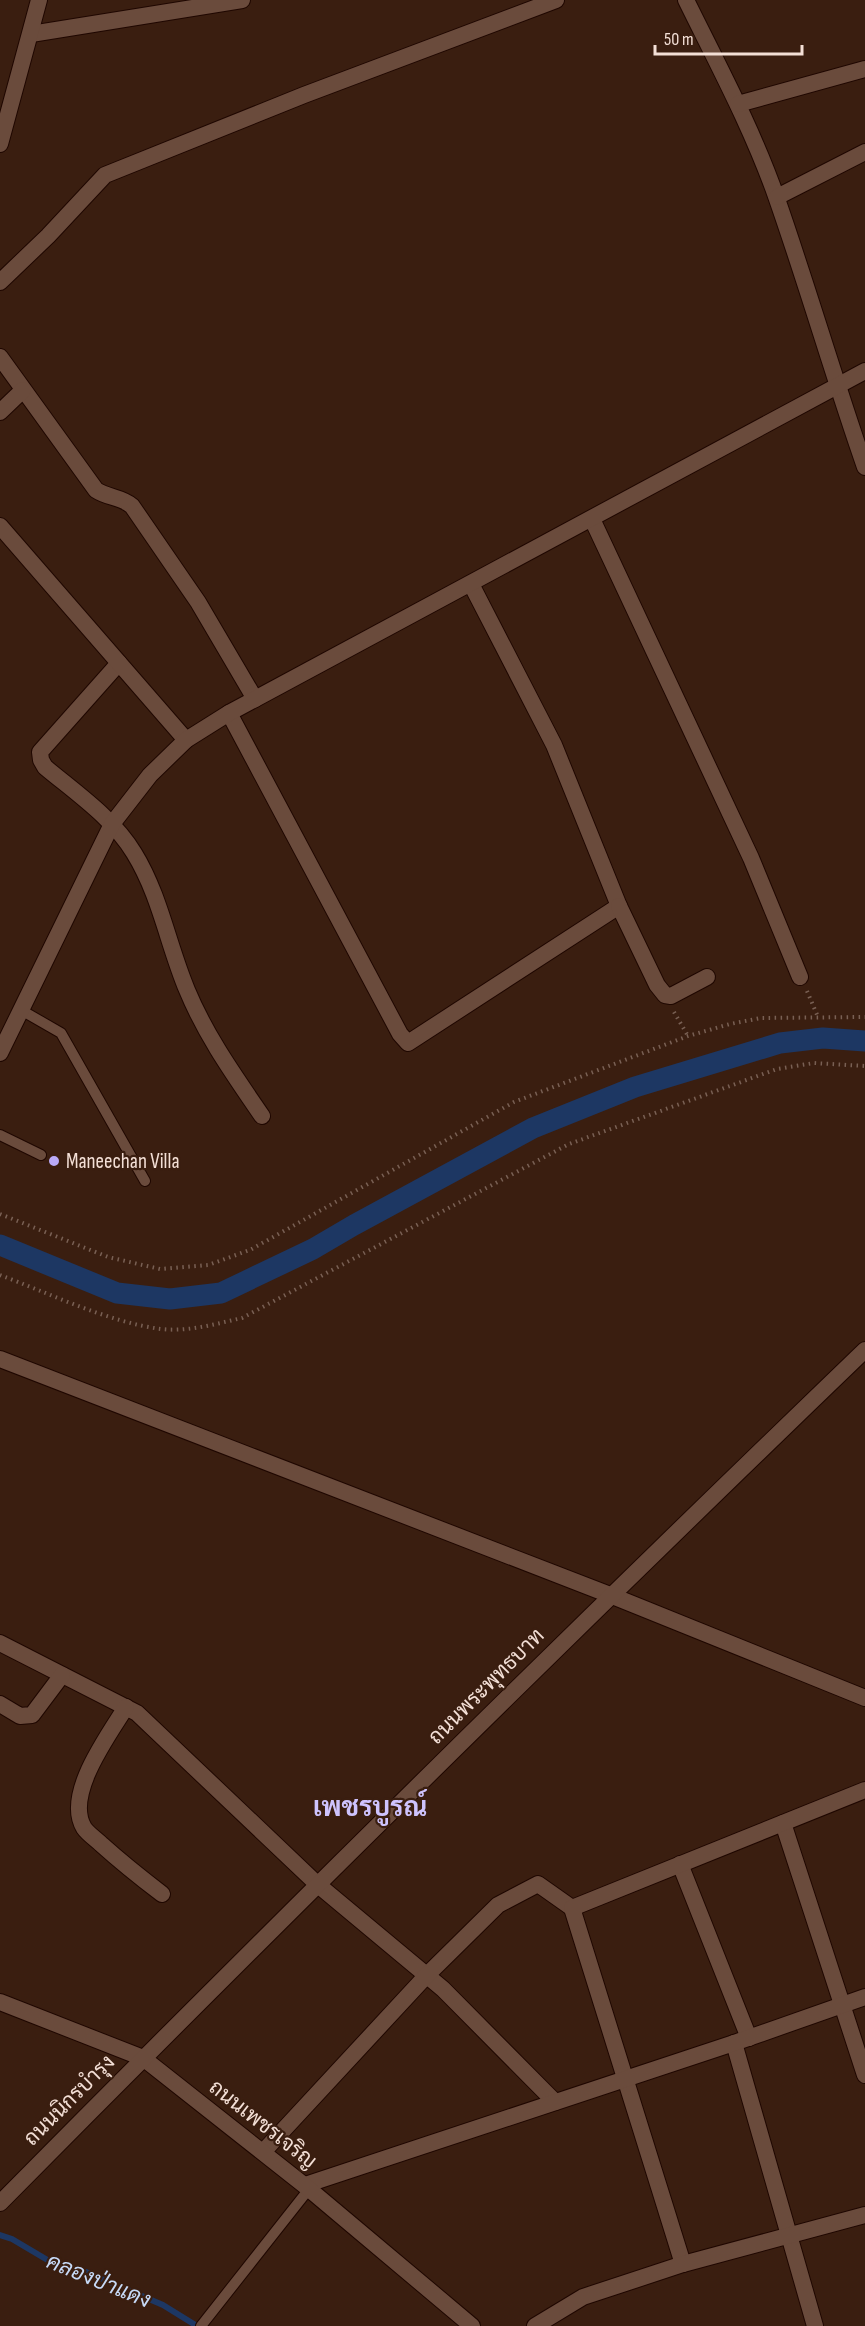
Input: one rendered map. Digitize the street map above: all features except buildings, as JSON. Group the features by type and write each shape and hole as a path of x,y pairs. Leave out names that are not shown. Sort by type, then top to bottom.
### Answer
{"street":[{"path":"0,144 3,123 31,34 39,0"},
{"path":"31,34 242,0"},
{"path":"0,282 105,175 304,95 556,0"},
{"path":"686,0 738,104 777,197 837,387 865,467"},
{"path":"738,104 865,69"},
{"path":"777,197 865,152"},
{"path":"0,357 96,490 127,501 132,506 198,602 255,699"},
{"path":"0,1053 112,824 150,775 186,740 255,699 865,370"},
{"path":"0,412 23,390"},
{"path":"592,519 751,858 800,977"},
{"path":"0,526 186,740"},
{"path":"471,584 554,745 619,906 657,985 665,995 671,996 707,977"},
{"path":"119,663 40,752 41,760 45,767 112,824 134,853 168,930 187,989 212,1042 262,1116"},
{"path":"230,713 400,1034 408,1043 619,906"},
{"name":"ถนนพระพุทธบาท","path":"143,2058 610,1595 865,1350"},
{"path":"0,1359 610,1595 865,1698"},
{"path":"0,1643 137,1713 317,1884 443,1989 555,2103"},
{"path":"0,1704 20,1716 32,1715 62,1675"},
{"path":"126,1707 87,1775 79,1802 79,1815 85,1830 128,1869 162,1894"},
{"path":"572,1908 865,1790"},
{"path":"783,1823 865,2075"},
{"path":"680,1864 742,2041 789,2235 815,2326"},
{"path":"263,2152 427,1975 498,1905 538,1884 572,1908 683,2264"},
{"path":"307,2187 742,2041 865,1997"},
{"name":"ถนนเพชรเจริญ","path":"0,2002 143,2058 307,2187 472,2326"},
{"name":"ถนนนิกรบำรุง","path":"1,2202 143,2058"},
{"path":"535,2326 583,2296 683,2264 865,2215"}],"lane":[{"path":"21,1010 61,1033 145,1181"},
{"path":"0,1136 40,1155"},
{"path":"205,2322 307,2187"}],"path":[{"path":"800,977 818,1017"},
{"path":"665,995 688,1036"},
{"path":"0,1214 108,1257 160,1269 208,1265 250,1250 514,1102 688,1036 761,1018 865,1017"},
{"path":"0,1275 121,1321 161,1329 200,1328 242,1318 569,1144 777,1069 814,1063 865,1066"}],"waterway":[{"path":"0,1245 117,1293 170,1299 221,1293 313,1249 533,1128 635,1087 780,1043 823,1038 865,1041"},
{"name":"คลองป่าแดง","path":"0,2235 12,2239 61,2268 86,2272 163,2305 197,2326"}],"place":[{"name":"Maneechan Villa","path":"54,1161"}],"district":[{"name":"เพชรบูรณ์","path":"370,1807"}]}
